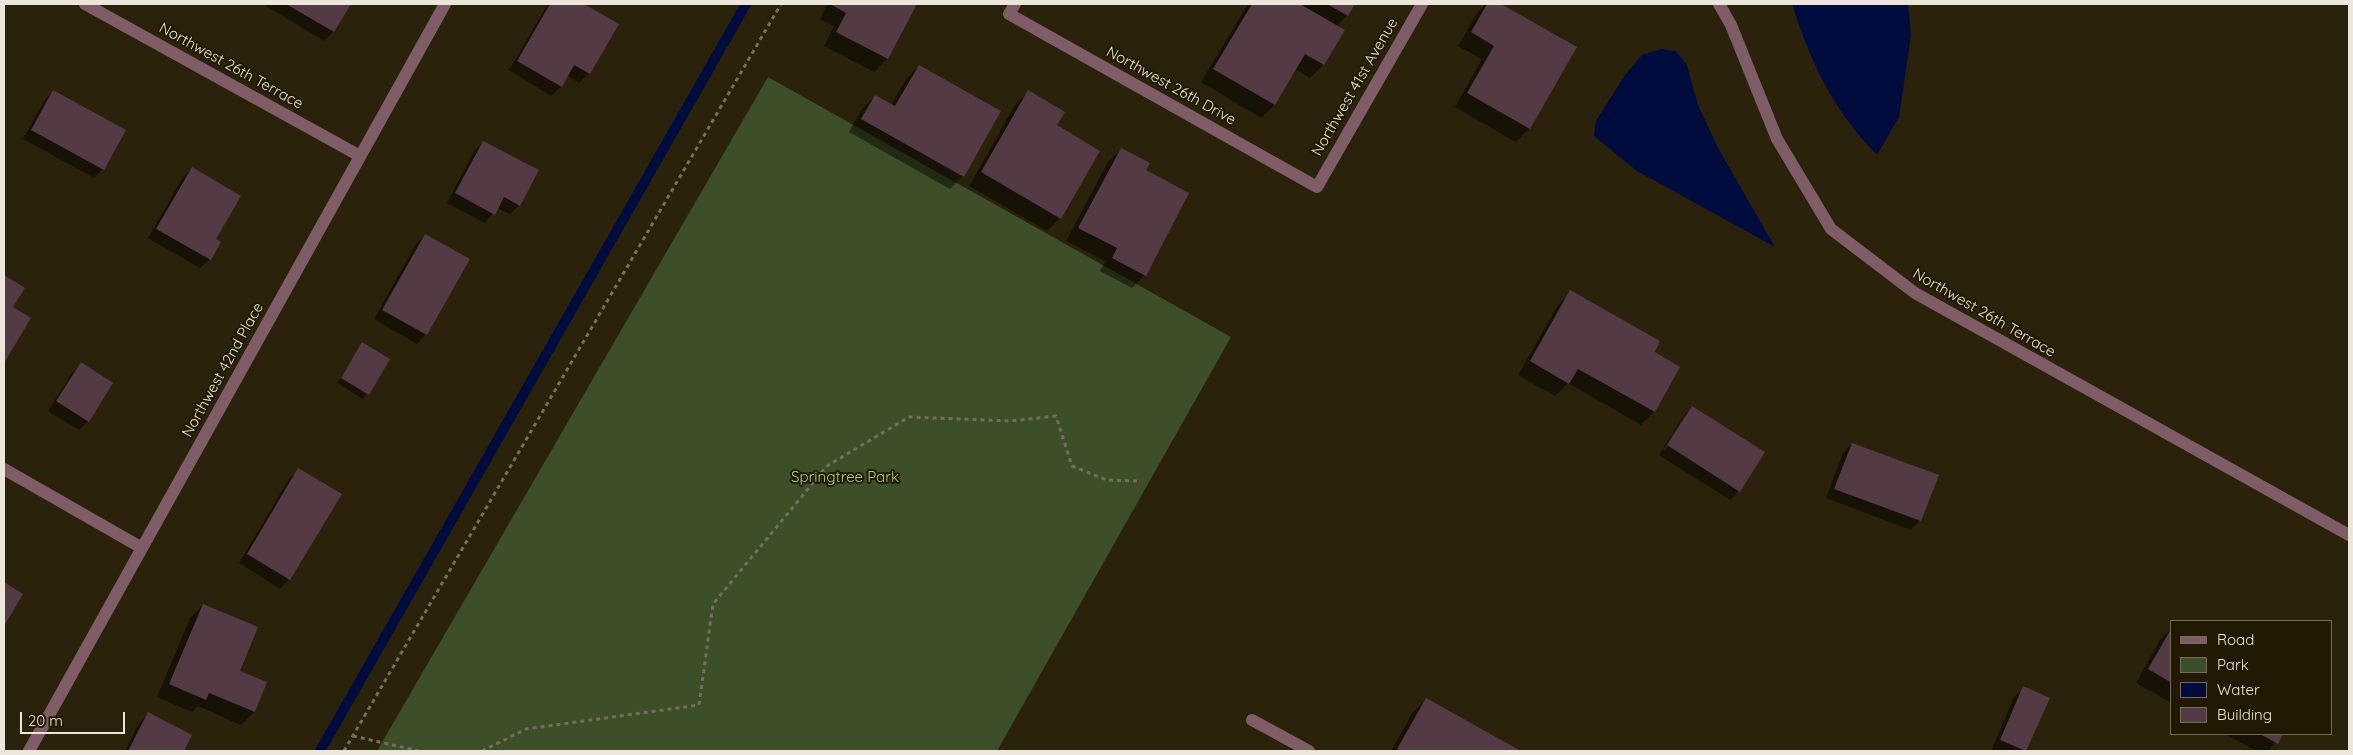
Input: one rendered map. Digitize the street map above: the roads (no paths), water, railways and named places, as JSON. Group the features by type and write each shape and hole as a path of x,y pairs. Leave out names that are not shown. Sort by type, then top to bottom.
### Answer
{"street":[{"name":"Northwest 26th Terrace","path":"85,4 360,156"},
{"name":"Northwest 42nd Place","path":"29,751 445,4"},
{"name":"Northwest 41st Avenue","path":"1317,187 1422,4"},
{"name":"Northwest 26th Terrace","path":"1719,4 1731,25 1777,139 1831,229 1914,294 2349,535"},
{"name":"Northwest 26th Drive","path":"1012,9 1317,187"},
{"path":"4,469 142,548"},
{"path":"1252,720 1309,751"}],"water":[{"path":"1792,4 1908,4 1911,35 1899,117 1877,155 1848,121 1825,85 1807,46"},
{"path":"1661,49 1676,51 1687,65 1698,105 1718,148 1775,247 1637,171 1594,136 1596,121 1625,75 1642,55"}],"waterway":[{"path":"320,751 746,4"}],"park label":[{"name":"Springtree Park","path":"845,477"}]}
